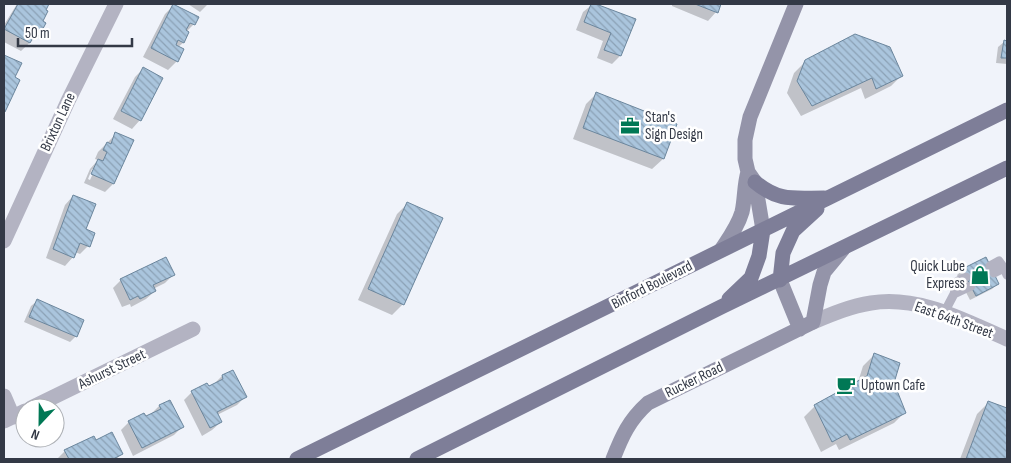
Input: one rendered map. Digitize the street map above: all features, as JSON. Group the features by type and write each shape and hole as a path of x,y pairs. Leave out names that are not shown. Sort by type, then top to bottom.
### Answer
{"main road":[{"name":"Binford Boulevard","path":"297,459 622,301 721,250 1007,110"},
{"path":"417,459 721,307 780,280 1007,168"},
{"path":"752,177 773,195 784,198 828,198"},
{"path":"780,280 783,253 793,231 828,198"},
{"path":"721,307 751,278 759,256 763,230"}],"street":[{"name":"Brixton Lane","path":"4,241 68,101 116,4"},
{"path":"763,230 744,148 750,117 796,4"},
{"path":"721,250 741,214 744,184 752,177"},
{"path":"807,325 824,272 843,248"},
{"path":"780,280 807,325"},
{"name":"East 64th Street","path":"807,325 843,310 881,302 915,304 944,313 1007,339"},
{"name":"Rucker Road","path":"613,459 624,431 636,414 648,404 668,392 807,325"},
{"name":"Ashurst Street","path":"52,398 193,329"},
{"path":"4,396 14,416"}],"lane":[{"path":"992,269 1005,271"},
{"path":"944,313 954,294 958,281 968,281"}],"building":[{"path":"18,4 49,4 43,21 46,23 39,36 35,34 30,43 4,29"},
{"path":"173,4 199,17 195,25 190,23 186,30 189,32 184,43 178,40 176,45 184,49 178,62 151,48"},
{"path":"591,4 596,4 636,19 621,56 604,50 611,33 584,22"},
{"path":"695,4 721,4 718,13"},
{"path":"855,34 890,47 903,76 876,89 872,78 812,106 797,81 805,60"},
{"path":"1004,40 1007,41 1007,58 1001,58"},
{"path":"4,55 22,63 15,77 20,80 5,112 4,111"},
{"path":"143,67 163,78 141,121 121,111"},
{"name":"Stan's Sign Design","path":"596,92 677,124 664,159 583,128"},
{"path":"115,132 134,140 114,184 91,174 98,159 103,161 107,152 103,150 107,142 111,144"},
{"path":"73,195 96,204 86,229 95,233 90,247 80,243 74,258 53,249"},
{"path":"407,202 443,218 404,305 368,289"},
{"path":"166,257 175,275 153,285 156,291 140,299 138,296 130,300 120,279"},
{"name":"Quick Lube Express","path":"986,257 999,284 976,296 962,269"},
{"path":"37,299 84,320 77,337 29,317"},
{"path":"874,353 900,363 894,383 906,413 850,440 847,434 832,442 814,405 867,376"},
{"path":"233,370 247,397 217,412 222,422 210,428 191,391 207,383 209,386 223,379 222,375"},
{"path":"170,400 184,427 142,448 128,421 144,413 146,416 161,409 159,405"},
{"path":"988,401 1007,408 1007,459 966,459"},
{"path":"112,432 123,454 113,459 69,459 64,450 94,436 96,440"}],"place":[{"name":"Stan's Sign Design","path":"630,126"},
{"name":"Quick Lube Express","path":"980,275"},
{"name":"Uptown Cafe","path":"846,385"}]}
